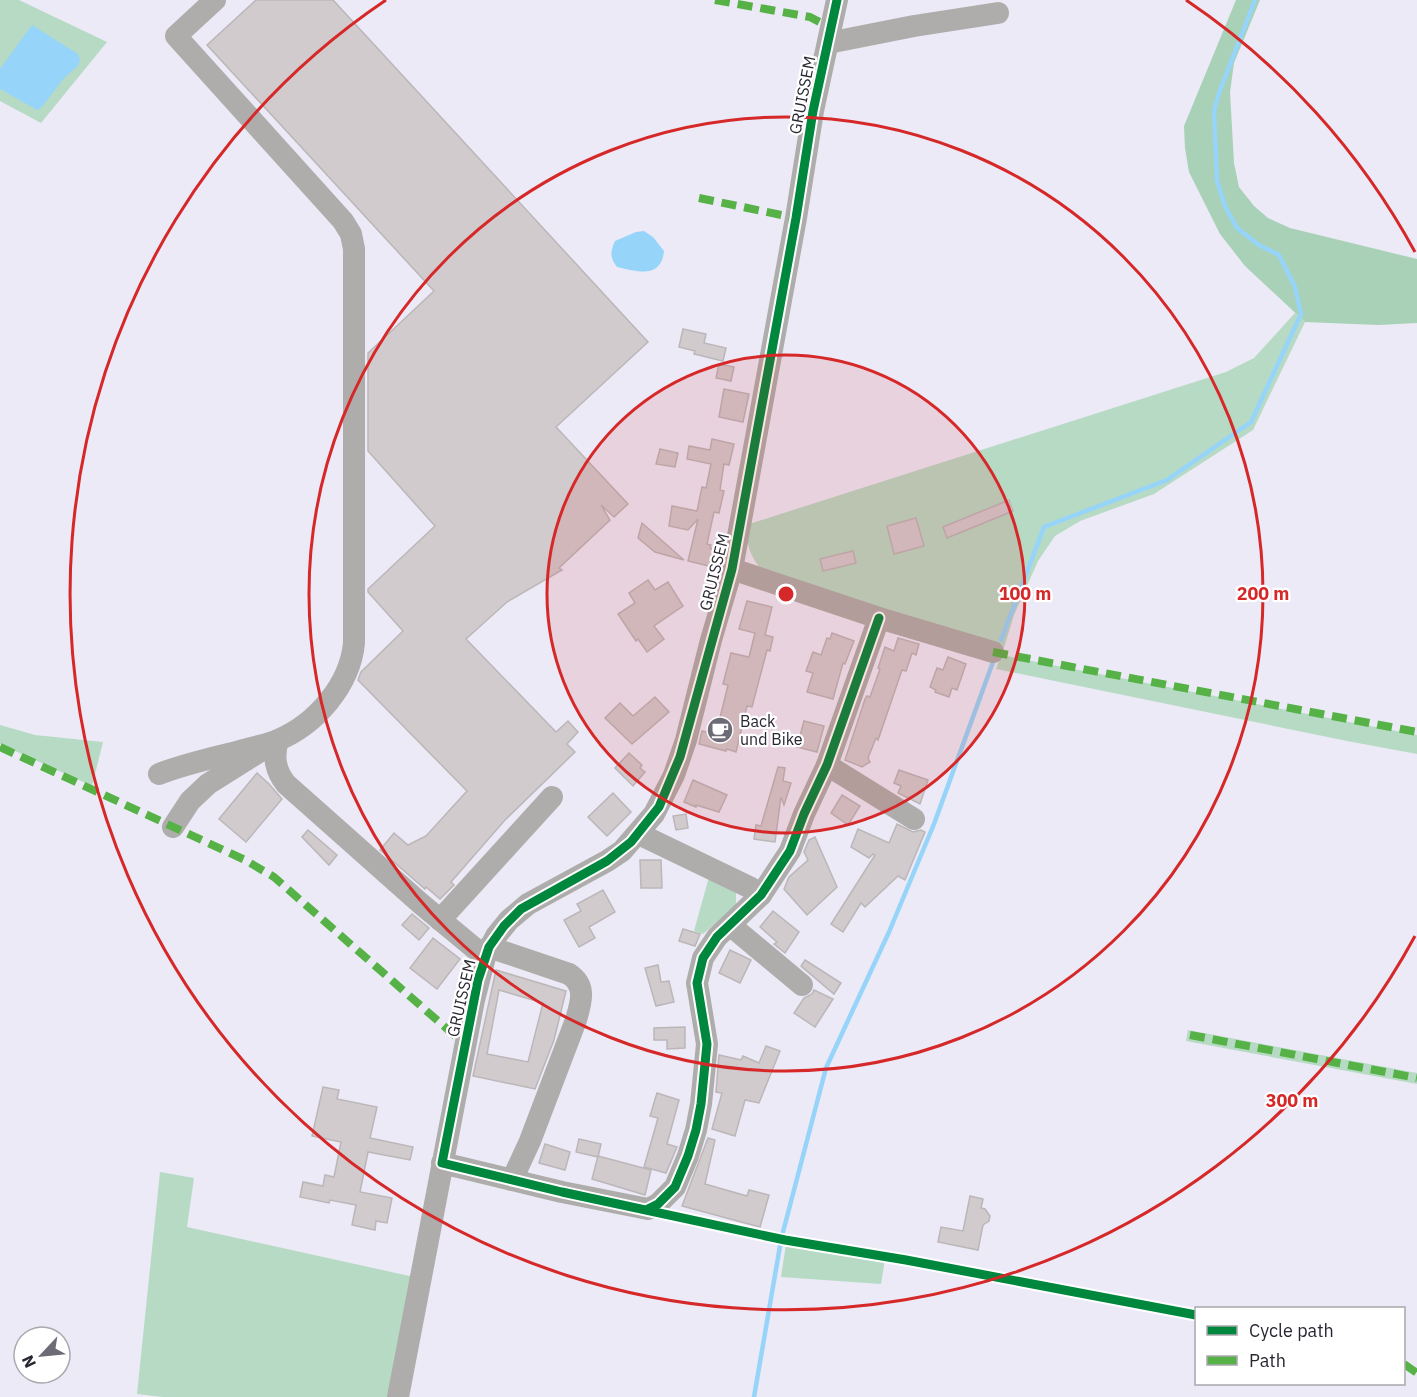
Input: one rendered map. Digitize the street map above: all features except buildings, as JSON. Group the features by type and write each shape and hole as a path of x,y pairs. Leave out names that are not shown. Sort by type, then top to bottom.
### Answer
{"street":[{"path":"173,827 190,801 208,784 310,720 328,703 347,673 353,652 354,249 351,234 343,221 176,36 215,0"},
{"name":"GRUISSEM","path":"398,1397 478,980 487,952 500,931 521,909 614,856 639,834 659,807 677,766 732,569 796,218 813,111 837,0"},
{"path":"828,43 998,13"},
{"name":"GRUISSEM","path":"732,569 879,618 993,652"},
{"path":"442,1163 648,1209 667,1196 681,1177 701,1104 707,1044 698,998 699,969 708,947 761,895 790,851 827,765 879,618"},
{"path":"159,774 278,740"},
{"path":"278,740 275,762 278,773 286,784 440,920 487,952 568,974 576,979 581,991 576,1020 530,1141 512,1180"},
{"path":"827,765 914,819"},
{"path":"440,920 552,797"},
{"path":"639,834 761,895"},
{"path":"730,925 802,985"}],"green space":[{"path":"0,0 19,0 107,42 41,123 0,101"},
{"path":"1236,0 1260,0 1234,63 1230,92 1234,163 1239,187 1254,206 1268,218 1290,228 1417,259 1417,323 1378,325 1305,322 1245,266 1220,234 1189,172 1184,126"},
{"path":"1295,313 1305,322 1253,430 1154,494 1080,521 1055,536 1038,561 1014,615 1003,651 762,570 752,555 746,525 1226,372 1254,358"},
{"path":"1001,655 1417,735 1417,754 996,669"},
{"path":"0,725 35,735 103,742 92,786 0,744"},
{"path":"709,877 736,890 736,905 703,934 694,931"},
{"path":"1188,1030 1417,1073 1417,1084 1186,1041"},
{"path":"160,1172 194,1178 187,1227 414,1277 391,1397 163,1397 137,1394"},
{"path":"786,1244 885,1259 881,1284 781,1277"}],"water":[{"path":"32,25 78,54 80,60 78,66 64,78 42,107 37,110 0,89 0,69"},
{"path":"644,231 653,237 664,251 658,266 647,271 617,267 612,255 615,241"}],"waterway":[{"path":"1001,640 1044,527 1167,480 1251,422 1301,314 1295,287 1279,255 1259,245 1237,228 1225,206 1217,181 1214,111 1255,0"},
{"path":"783,1232 826,1068 889,932 934,824 993,662"},
{"path":"754,1397 780,1246"}],"marked path":[{"path":"715,0 810,17 831,28"},
{"path":"699,198 796,218"},
{"path":"993,652 1417,732"},
{"path":"0,747 245,860 274,877 466,1043"},
{"path":"1190,1035 1417,1078"},
{"path":"1405,1365 1417,1373"}],"cycle path":[{"path":"837,0 813,111 796,218 732,569 680,757 659,807 631,842 607,861 521,909 504,926 489,947 478,980 442,1163 562,1192 785,1240 906,1260 1195,1315"},
{"path":"648,1209 658,1204 675,1187 696,1130 707,1044 697,983 703,958 717,937 761,895 790,851 827,765 879,618"}],"place":[{"name":"Back und Bike","path":"720,730"}]}
